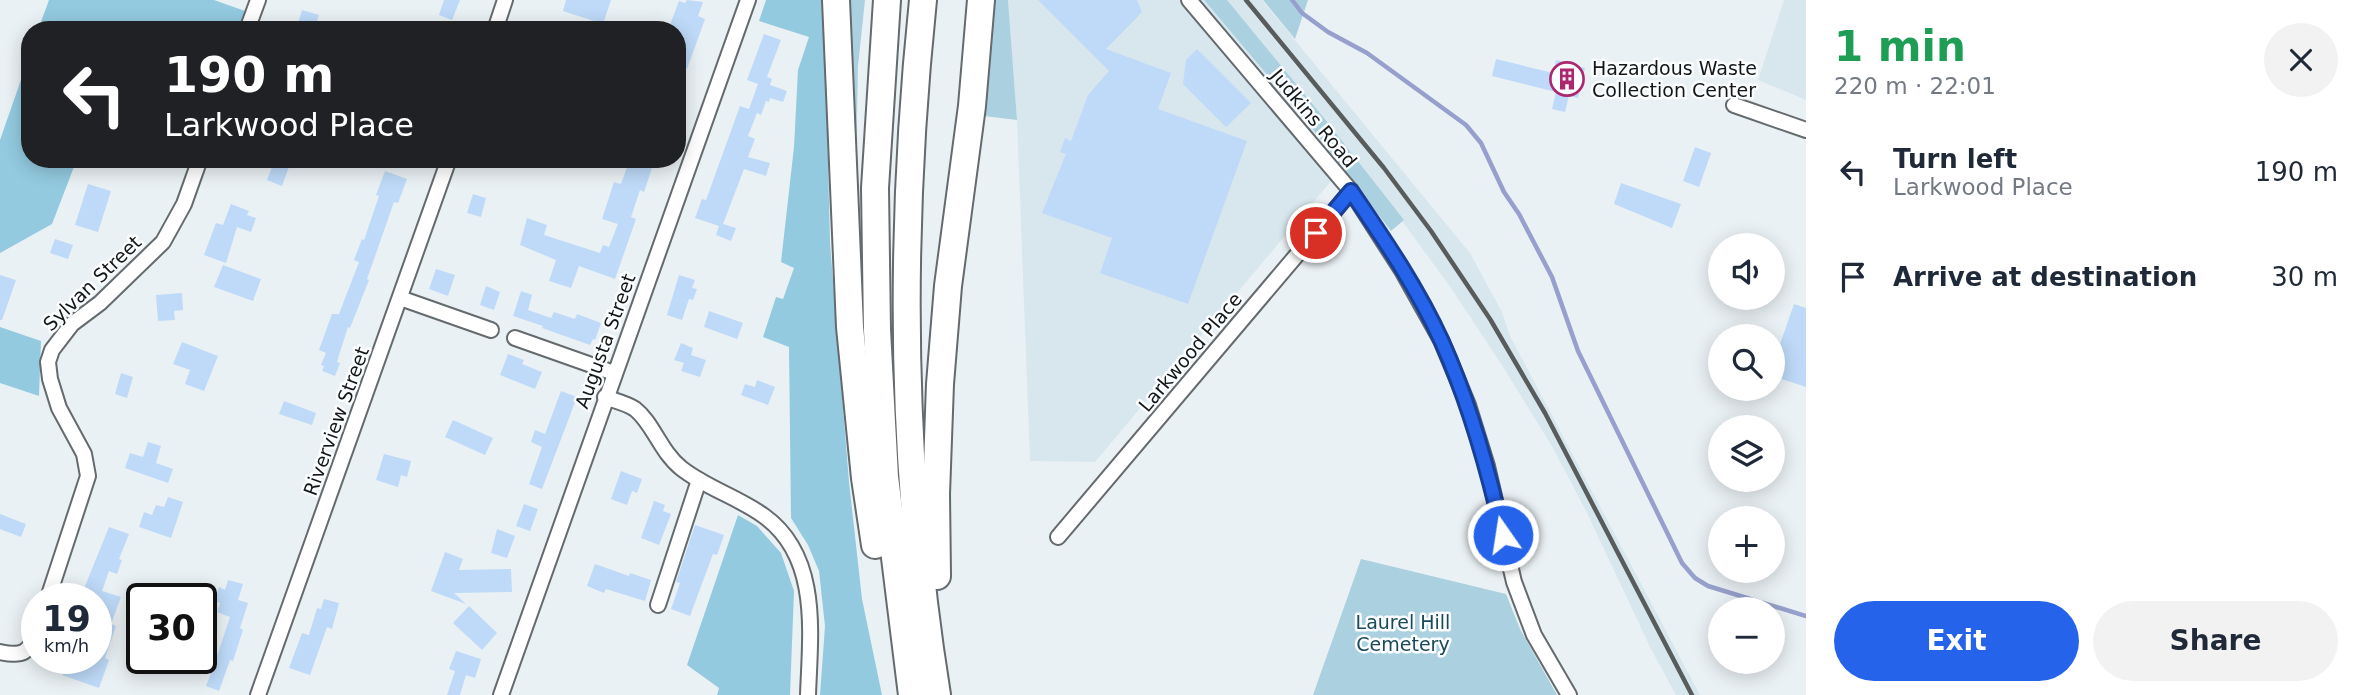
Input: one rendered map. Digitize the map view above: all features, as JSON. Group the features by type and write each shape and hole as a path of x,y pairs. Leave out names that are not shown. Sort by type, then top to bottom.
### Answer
{"highway":[{"path":"836,0 850,327 865,478 886,615 907,668 928,694"},
{"path":"887,0 875,188 877,330 885,477 907,668"},
{"path":"923,0 914,91 907,330 912,473 928,694"},
{"path":"928,694 939,630 936,494 940,384 948,286 972,106 981,0"}],"street":[{"path":"250,21 258,0"},
{"path":"498,21 505,0"},
{"name":"Augusta Street","path":"501,695 748,0"},
{"name":"Judkins Road","path":"1189,0 1351,191 1403,272 1441,340 1468,405 1487,466 1514,582 1534,635 1569,695"},
{"path":"1734,105 1806,130"},
{"name":"Sylvan Street","path":"53,583 88,475 84,454 59,408 50,379 48,362 52,350 72,324 100,303 163,242 184,204 197,168"},
{"name":"Riverview Street","path":"258,695 446,168"},
{"name":"Larkwood Place","path":"1058,537 1351,191"},
{"path":"400,298 491,330"},
{"path":"515,338 614,373"},
{"path":"605,397 634,409 664,451 698,480 766,517 788,541 801,565 810,612 808,695"},
{"path":"658,605 698,480"},
{"path":"0,652 21,654"}],"shaded area":[{"path":"49,0 214,0 245,11 241,21 41,21"},
{"path":"766,0 824,0 830,243 849,482 862,599 882,695 820,695 825,626 819,571 808,545 791,518 789,347 763,337 776,297 783,299 794,268 781,262 794,147 798,70 809,37 759,21"},
{"path":"1008,0 1204,0 1308,123 1342,168 1095,462 1030,461 1017,120"},
{"path":"1226,0 1262,0 1470,253 1502,312 1510,336 1700,695 1676,695 1553,448 1451,288 1391,206"},
{"path":"1784,0 1806,0 1806,100 1758,80"},
{"path":"21,80 21,168 74,168 52,224 0,253 0,140"},
{"path":"0,327 41,341 39,396 0,383"},
{"path":"738,515 757,526 781,553 794,591 790,695 717,695 719,688 687,665"}],"green space":[{"path":"847,0 865,0 858,66 855,219"},
{"path":"993,0 1008,0 1017,120 984,116"},
{"path":"1204,0 1227,0 1404,220 1391,231 1308,123"},
{"path":"1263,0 1308,0 1295,39"},
{"name":"Laurel Hill Cemetery","path":"1361,559 1506,594 1520,629 1557,695 1313,695"}],"building":[{"path":"444,0 460,0 452,20 439,15"},
{"path":"566,0 611,0 604,21 594,21 563,11"},
{"path":"687,0 703,2 698,16 705,19 687,69 686,21 671,21 679,1 685,3"},
{"path":"1038,0 1137,0 1142,12 1106,49 1171,73 1158,109 1247,141 1188,304 1100,273 1112,238 1042,213 1066,154 1060,152 1065,138 1071,141 1088,95 1109,71"},
{"path":"302,10 319,15 317,21 299,21"},
{"path":"764,34 781,40 767,77 772,79 770,85 787,91 783,102 770,98 769,102 766,101 761,115 757,113 748,136 755,139 748,157 770,163 766,176 744,169 723,224 736,228 731,241 716,235 719,226 695,218 702,199 706,200 740,106 749,109 758,84 747,80"},
{"path":"1197,49 1251,103 1226,127 1183,84 1186,60"},
{"path":"1496,59 1553,73 1556,60 1585,68 1578,98 1569,96 1565,112 1552,109 1556,92 1492,76"},
{"path":"1695,147 1711,153 1699,187 1683,181"},
{"path":"272,168 289,168 282,186 267,180"},
{"path":"627,168 652,168 644,192 640,190 631,217 636,219 615,279 579,266 571,288 549,281 556,260 520,245 527,218 547,225 544,235 600,253 603,245 609,247 618,224 602,219 614,182 621,184"},
{"path":"385,171 407,179 398,203 394,202 367,279 369,280 350,328 348,327 335,376 322,371 324,366 321,365 326,353 319,350 332,314 339,314 359,262 354,260 362,239 364,240"},
{"path":"1621,183 1681,204 1672,228 1614,204"},
{"path":"88,184 111,191 98,232 75,225"},
{"path":"473,194 486,198 481,217 467,213"},
{"path":"231,204 249,211 247,215 256,218 251,232 237,227 226,263 204,255 216,223 223,225"},
{"path":"55,239 73,245 68,259 50,253"},
{"path":"223,265 261,279 253,301 214,287"},
{"path":"436,269 455,275 448,296 429,289"},
{"path":"0,275 16,280 2,320 0,320"},
{"path":"679,275 695,280 692,288 697,289 693,300 689,299 682,320 667,315"},
{"path":"486,286 500,292 494,310 480,305"},
{"path":"521,291 532,295 528,310 551,318 554,312 575,319 577,314 601,323 595,340 593,339 590,345 513,316"},
{"path":"182,293 183,310 174,311 175,320 158,321 156,295"},
{"path":"1794,304 1806,308 1806,387 1785,380 1785,330"},
{"path":"709,311 743,323 737,339 704,327"},
{"path":"182,342 218,356 204,391 185,384 190,370 173,364"},
{"path":"681,343 693,348 691,355 706,360 700,377 681,371 684,363 674,360"},
{"path":"508,354 524,360 522,364 542,372 535,389 500,375"},
{"path":"121,373 133,377 127,398 115,394"},
{"path":"757,380 775,387 768,405 741,395 745,384 755,387"},
{"path":"561,391 577,397 542,489 529,484 542,447 531,442 535,430 545,434"},
{"path":"284,401 316,413 312,425 279,414"},
{"path":"453,420 493,438 485,455 445,437"},
{"path":"148,442 161,446 156,463 173,469 168,483 125,468 130,453 143,457"},
{"path":"384,454 411,461 407,477 401,475 398,487 376,480"},
{"path":"621,471 642,479 637,493 632,491 627,505 611,499"},
{"path":"168,497 183,502 171,538 139,527 144,512 152,515 156,505 164,507"},
{"path":"654,501 665,505 663,511 671,514 659,545 641,538"},
{"path":"524,504 538,509 530,531 516,526"},
{"path":"0,514 26,524 21,537 0,529"},
{"path":"695,525 724,535 717,555 713,554 690,616 671,609 680,583 676,582"},
{"path":"109,527 129,534 119,559 122,560 117,574 109,571 105,583 86,583"},
{"path":"497,529 515,536 507,558 491,553"},
{"path":"445,552 463,559 459,570 511,569 512,592 454,593 466,604 431,591"},
{"path":"595,564 629,576 630,573 651,580 645,601 606,589 604,593 587,586"},
{"path":"228,580 243,584 238,600 248,603 233,661 230,660 219,691 206,686 211,674 217,674 217,656 230,617 217,612 220,603 217,602 219,587 225,590"},
{"path":"112,594 121,597 112,621"},
{"path":"324,599 339,603 332,629 327,627 310,675 289,668 302,633 309,635 317,608 321,609"},
{"path":"469,606 497,633 482,650 453,623"},
{"path":"456,651 481,659 475,678 466,675 460,695 447,695 455,671 449,669"},
{"path":"62,674 104,674 99,688"}],"waterway":[{"path":"1292,0 1302,13 1328,32 1367,53 1466,125 1481,143 1504,192 1519,214 1552,277 1578,351 1682,563 1695,578 1708,586 1806,616"}],"railway":[{"path":"1246,0 1384,168 1431,231 1490,319 1545,413 1692,695"}],"place":[{"name":"Hazardous Waste Collection Center","path":"1567,79"}],"route":[{"path":"1316,233 1351,191 1403,272 1441,340 1468,405 1487,466 1503,535"}]}
